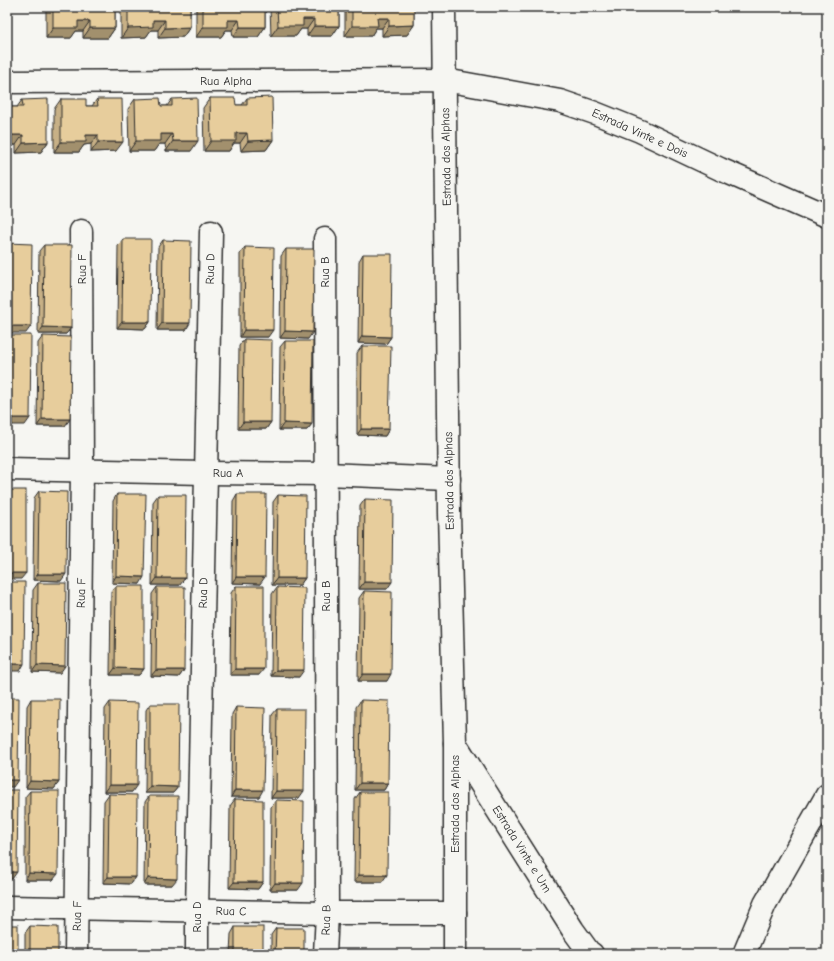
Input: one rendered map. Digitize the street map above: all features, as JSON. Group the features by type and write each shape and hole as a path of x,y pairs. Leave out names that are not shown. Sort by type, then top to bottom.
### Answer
{"street":[{"name":"Estrada dos Alphas","path":"444,7 449,479 455,743 455,954"},
{"name":"Rua Alpha","path":"7,82 445,80"},
{"name":"Estrada Vinte e Dois","path":"445,80 560,101 595,112 827,216"},
{"name":"Rua F","path":"76,954 78,909 82,471 81,231"},
{"name":"Rua D","path":"197,954 205,473 211,232"},
{"name":"Rua B","path":"325,239 325,954"},
{"name":"Rua A","path":"7,469 326,474 449,479"},
{"name":"Estrada Vinte e Um","path":"455,743 573,930 592,954"},
{"path":"744,954 765,904 827,795"},
{"name":"Rua C","path":"7,907 326,913 455,913"}],"building":[{"path":"53,7 115,7 115,28 90,28 90,21 78,21 78,28 53,28"},
{"path":"128,7 190,7 190,27 165,28 165,20 153,20 153,27 128,28"},
{"path":"203,7 265,7 265,27 240,27 239,20 228,20 228,27 203,27"},
{"path":"277,7 339,7 339,26 314,26 314,19 303,19 303,26 278,26"},
{"path":"352,7 414,7 414,25 389,26 389,18 377,18 378,26 352,26"},
{"path":"272,97 273,140 248,141 247,133 236,133 236,141 211,141 210,98 235,98 236,105 247,105 247,98"},
{"path":"160,98 161,106 172,106 172,99 197,98 198,141 173,141 172,134 161,134 161,141 136,141 135,99"},
{"path":"48,99 48,142 23,143 23,135 11,135 11,142 7,142 7,100 11,100 11,107 23,107 22,100"},
{"path":"61,99 86,99 86,106 98,106 97,99 122,99 123,142 98,142 98,135 86,135 86,142 61,142"},
{"path":"123,239 151,239 150,322 122,322"},
{"path":"163,240 191,241 190,323 162,323"},
{"path":"7,243 32,244 31,326 7,326"},
{"path":"44,245 72,245 71,328 43,327"},
{"path":"245,247 274,248 273,330 244,330"},
{"path":"286,249 314,249 313,332 285,331"},
{"path":"363,254 392,254 391,337 362,336"},
{"path":"7,335 31,335 30,418 7,418"},
{"path":"43,336 71,337 70,419 42,419"},
{"path":"244,339 272,340 271,422 243,422"},
{"path":"285,341 313,341 312,424 284,423"},
{"path":"362,346 391,346 389,429 361,429"},
{"path":"7,490 26,490 26,573 7,573"},
{"path":"39,491 67,492 66,574 38,574"},
{"path":"117,494 146,494 144,577 116,576"},
{"path":"237,494 266,494 265,577 236,577"},
{"path":"158,495 186,495 185,578 157,578"},
{"path":"278,495 306,496 305,578 277,578"},
{"path":"365,499 393,500 392,582 364,582"},
{"path":"7,582 25,582 24,664 7,664"},
{"path":"38,583 66,583 65,666 37,665"},
{"path":"116,586 144,586 144,669 115,668"},
{"path":"236,586 264,586 264,669 235,669"},
{"path":"157,587 185,587 184,670 156,670"},
{"path":"277,587 305,588 304,670 276,670"},
{"path":"364,591 392,592 391,674 363,674"},
{"path":"7,698 19,698 18,780 7,780"},
{"path":"31,699 60,699 59,782 30,781"},
{"path":"361,700 389,701 388,783 360,783"},
{"path":"110,702 138,703 137,785 109,785"},
{"path":"150,704 179,704 178,787 150,786"},
{"path":"236,707 265,708 263,790 235,790"},
{"path":"277,709 305,709 304,791 276,791"},
{"path":"7,790 18,790 17,872 7,872"},
{"path":"30,791 59,791 58,874 29,873"},
{"path":"360,792 388,792 387,875 359,875"},
{"path":"109,794 137,795 136,877 108,877"},
{"path":"149,796 178,796 177,879 148,878"},
{"path":"235,799 263,800 263,882 234,882"},
{"path":"276,800 304,801 303,883 275,883"},
{"path":"7,925 18,925 18,954 7,954"},
{"path":"30,926 58,927 58,954 30,954"},
{"path":"235,927 263,927 263,954 235,954"},
{"path":"276,928 304,928 304,954 275,954"}]}
